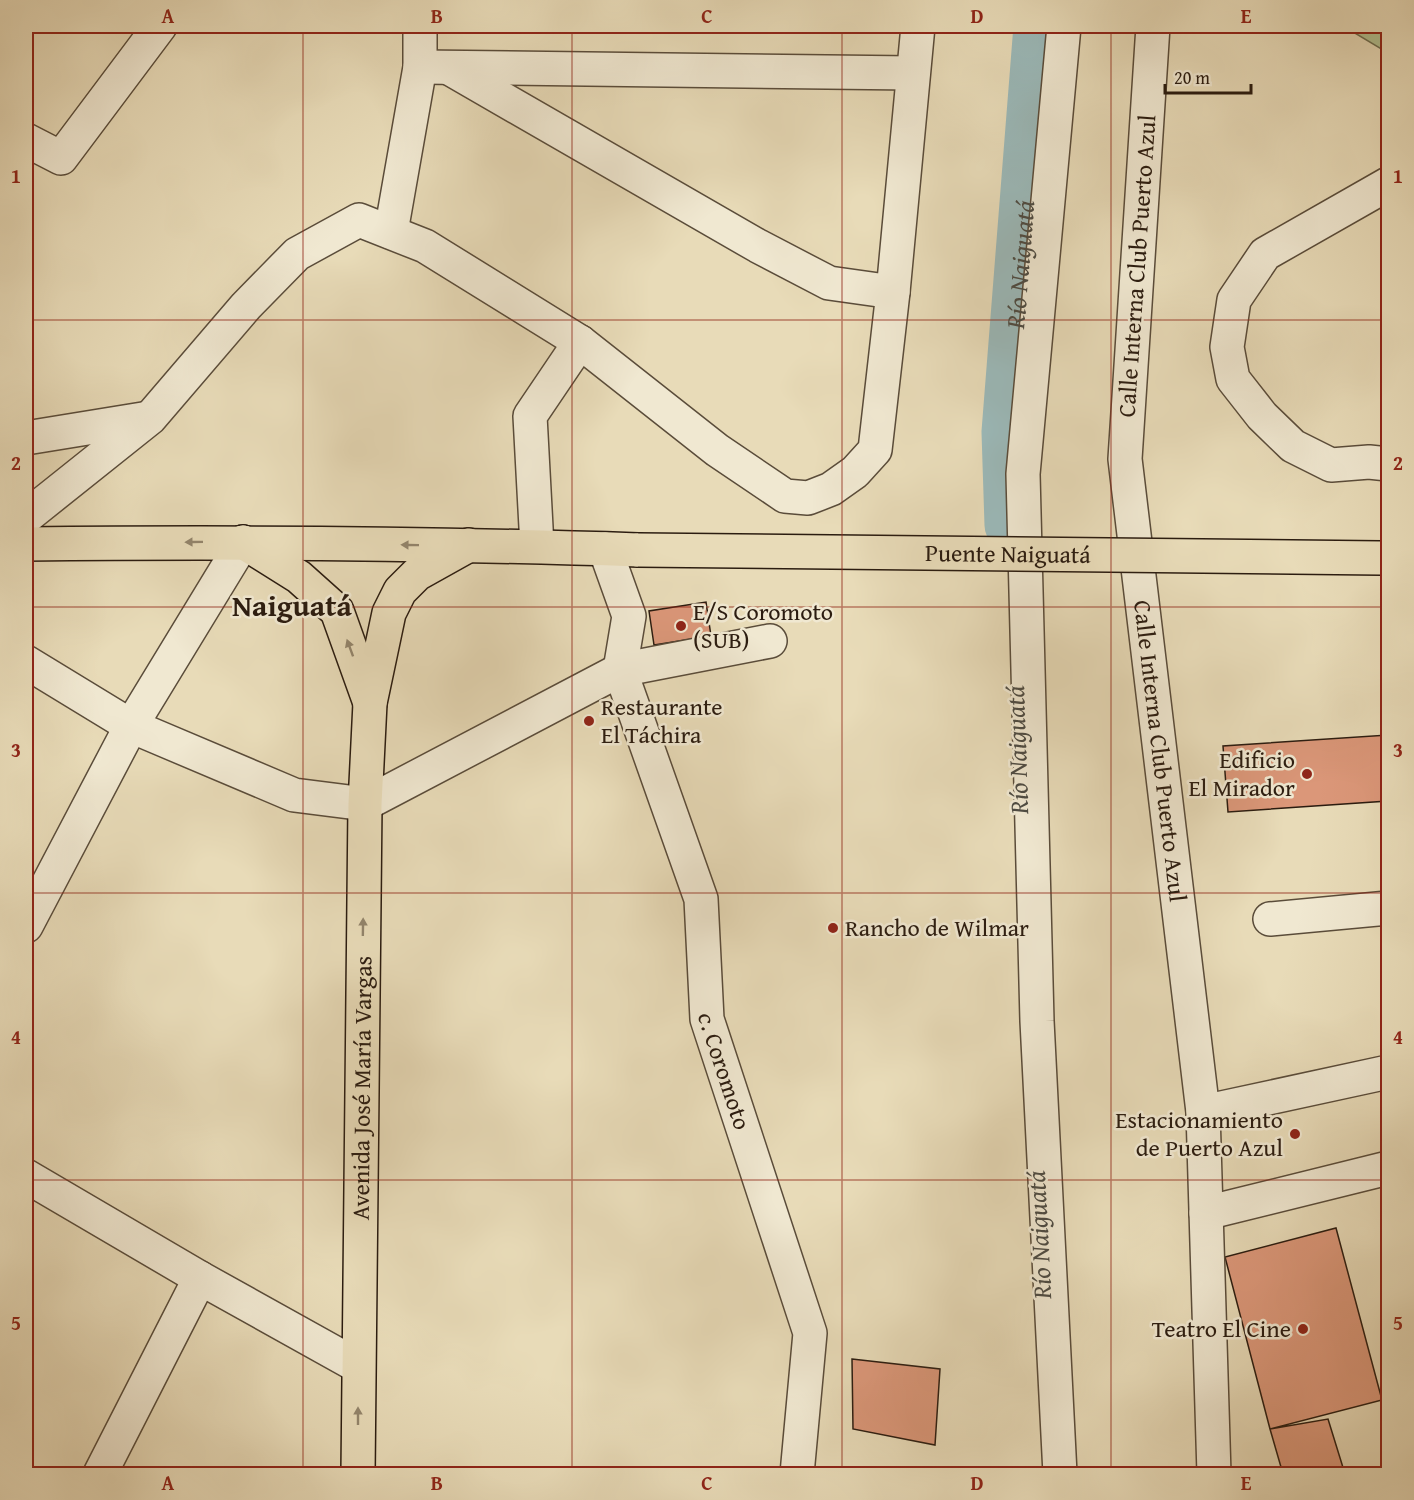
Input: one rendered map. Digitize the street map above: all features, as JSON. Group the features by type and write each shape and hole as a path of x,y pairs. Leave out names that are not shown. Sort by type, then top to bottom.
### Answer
{"main road":[{"name":"Puente Naiguatá","path":"26,544 243,542 537,546 638,550 1385,558"},
{"name":"Avenida José María Vargas","path":"243,542 299,577 337,611 370,703"},
{"name":"Avenida José María Vargas","path":"358,1474 365,804 370,703 389,613 400,591 417,574 469,545"}],"street":[{"path":"26,140 61,158 160,26"},
{"path":"391,232 435,68 420,26"},
{"path":"26,517 150,418 246,306 297,254 359,220 425,246 580,342 717,450 785,496 808,498 831,489 855,472 875,450 893,292 918,26"},
{"path":"1060,1474 1037,1021 1023,474 1064,26"},
{"name":"Calle Interna Club Puerto Azul","path":"1153,26 1125,459 1203,1112 1214,1474"},
{"path":"435,68 914,74"},
{"path":"435,68 829,283 893,292"},
{"path":"1389,184 1265,254 1234,300 1227,347 1233,379 1262,416 1293,446 1331,465 1369,462 1389,464"},
{"path":"537,546 530,416 580,342"},
{"path":"26,438 150,418"},
{"path":"26,926 131,726 243,542"},
{"path":"605,549 629,616 620,670"},
{"path":"26,662 131,726 294,795 365,804 620,670 770,641"},
{"name":"c. Coromoto","path":"620,670 701,899 707,1019 810,1333 798,1474"},
{"path":"1270,919 1389,908"},
{"path":"1203,1112 1389,1072"},
{"path":"1206,1213 1389,1168"},
{"path":"26,1176 200,1278 358,1366"},
{"path":"100,1474 200,1278"}],"green space":[{"path":"1343,26 1388,26 1388,53"}],"building":[{"path":"706,602 711,636 654,645 649,611"},
{"name":"Edificio El Mirador","path":"1388,735 1388,801 1228,812 1223,746"},
{"name":"Teatro El Cine","path":"1336,1228 1382,1400 1270,1429 1225,1257"},
{"path":"852,1359 940,1369 935,1445 853,1429"},
{"path":"1328,1419 1345,1474 1283,1474 1270,1429"}],"waterway":[{"name":"Río Naiguatá","path":"1010,525 1007,432 1039,26"}],"place":[{"name":"E/S Coromoto (SUB)","path":"681,626"},
{"name":"Restaurante El Táchira","path":"589,721"},
{"name":"Edificio El Mirador","path":"1307,774"},
{"name":"Rancho de Wilmar","path":"833,928"},
{"name":"Estacionamiento de Puerto Azul","path":"1295,1134"},
{"name":"Teatro El Cine","path":"1303,1329"}],"district":[{"name":"Naiguatá","path":"292,606"}]}
